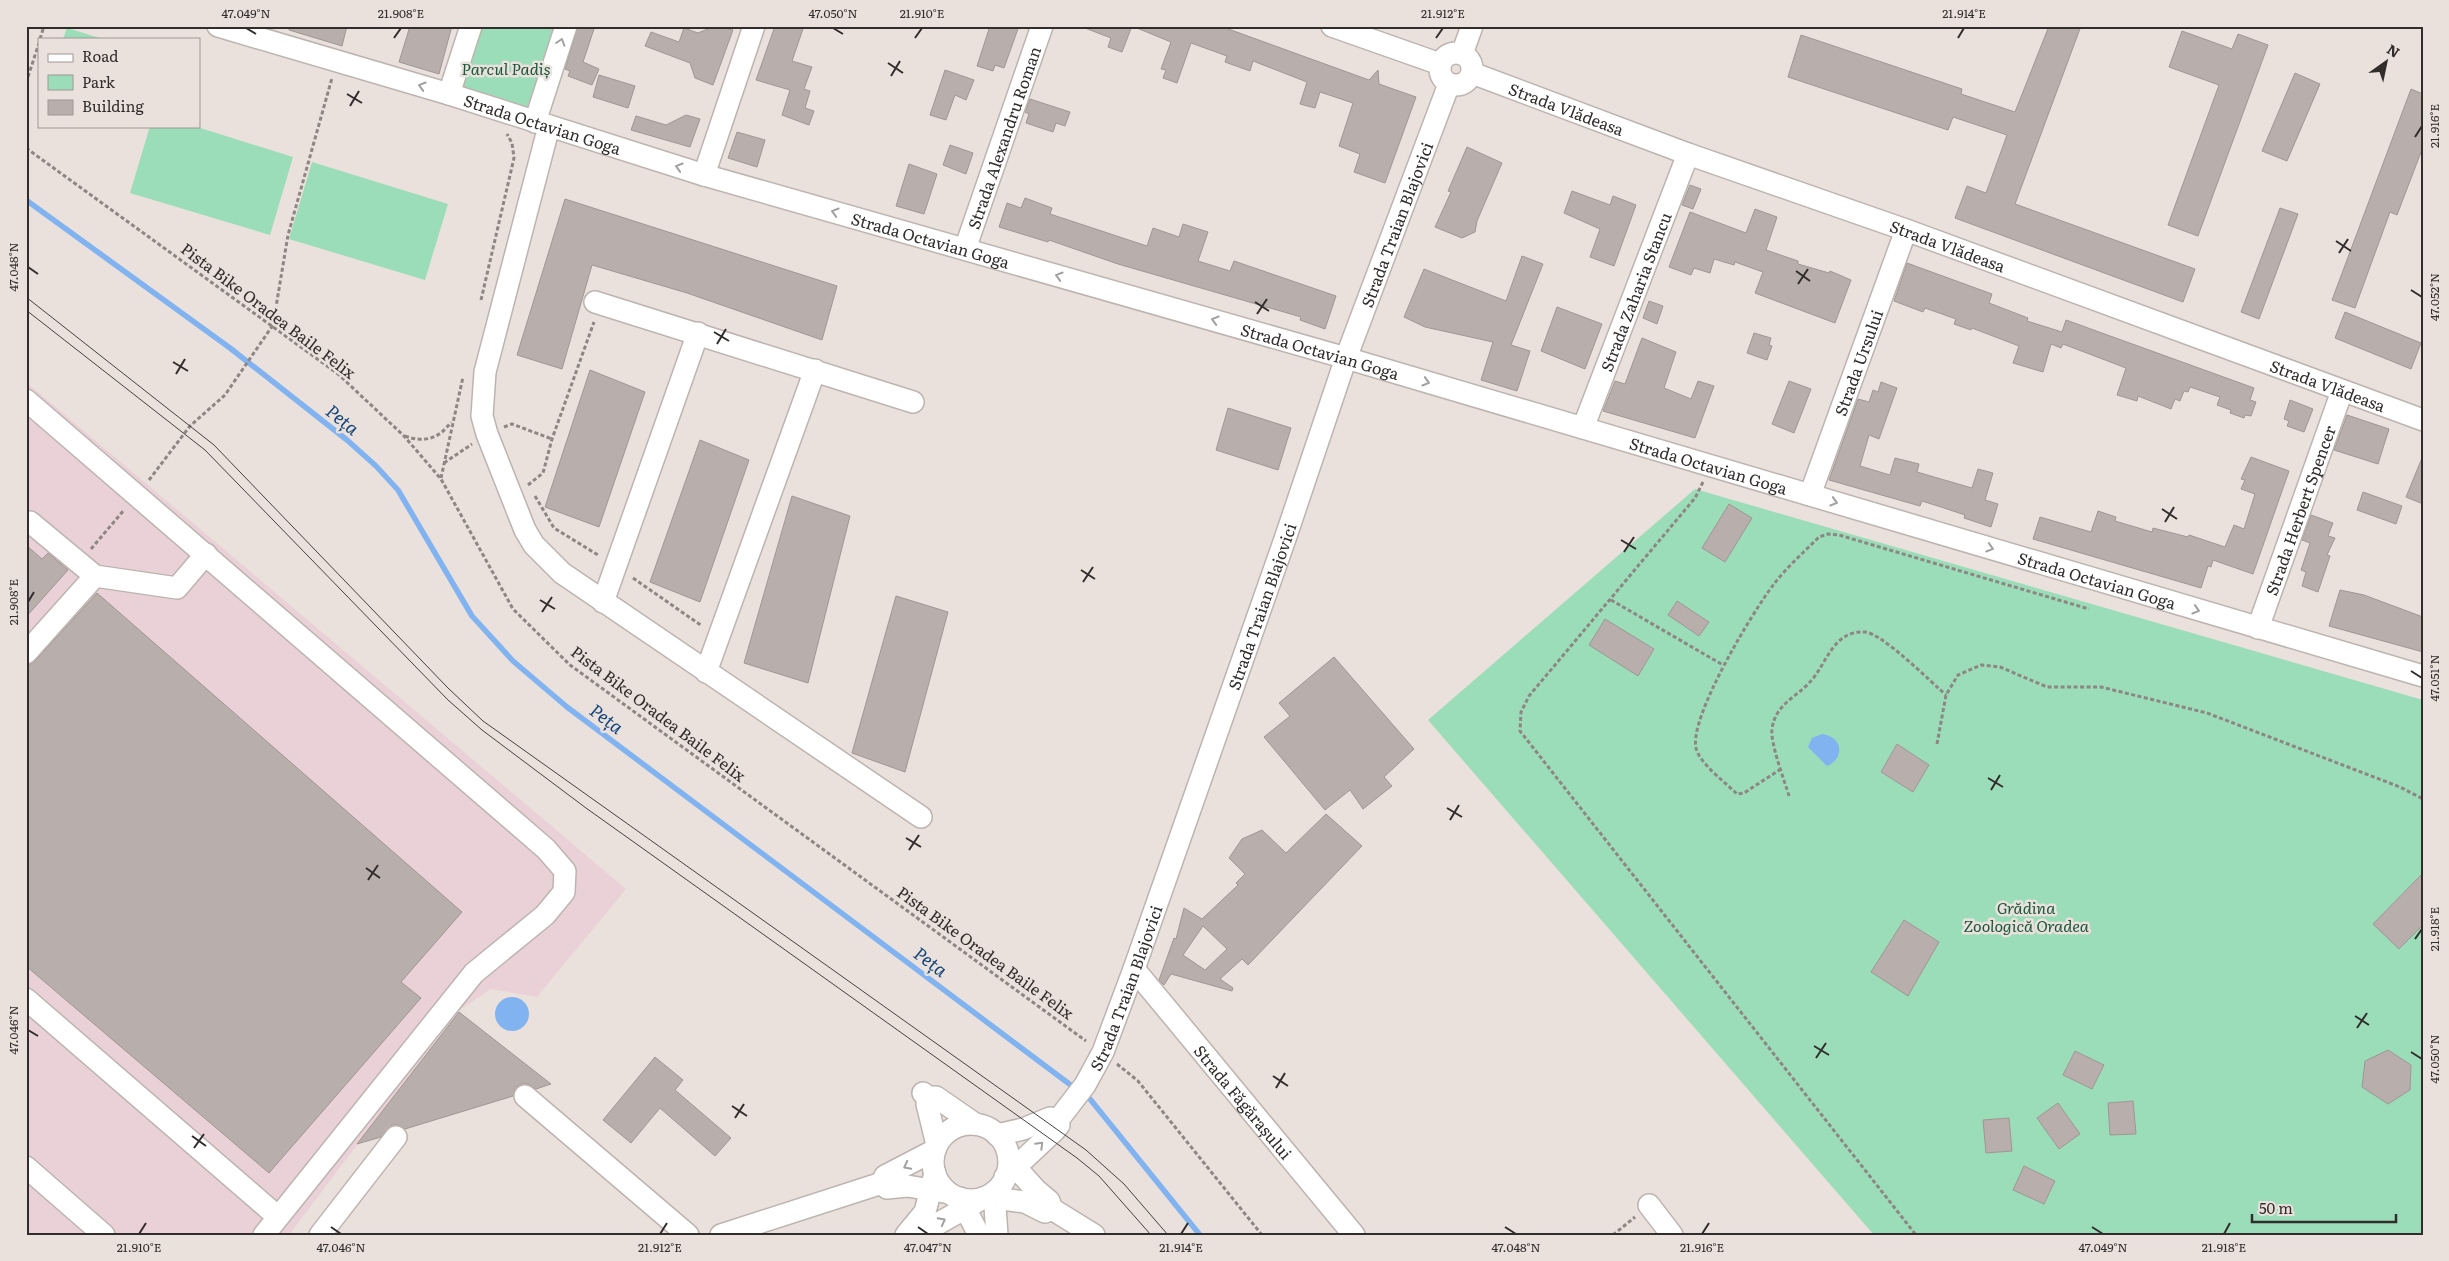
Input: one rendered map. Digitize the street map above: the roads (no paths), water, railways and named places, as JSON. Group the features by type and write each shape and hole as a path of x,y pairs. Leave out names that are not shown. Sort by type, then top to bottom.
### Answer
{"street":[{"name":"Strada Octavian Goga","path":"218,26 449,94 704,174 1346,358 2423,676"},
{"path":"449,94 470,26"},
{"path":"566,26 483,386 482,416 512,498 534,545 562,573 921,817"},
{"path":"704,174 754,26"},
{"name":"Strada Alexandru Roman","path":"966,249 1042,26"},
{"path":"1332,26 1440,64"},
{"path":"1462,54 1472,26"},
{"path":"1451,53 1462,54 1471,64 1472,73 1460,85 1449,84 1440,74 1440,64 1451,53"},
{"name":"Strada Vlădeasa","path":"1472,73 1688,154 1906,230 2342,392 2423,420"},
{"name":"Strada Traian Blajovici","path":"977,1187 1055,1130 1060,1118 1085,1085 1103,1052 1286,536 1346,358 1449,84"},
{"name":"Strada Zaharia Stancu","path":"1583,428 1688,154"},
{"name":"Strada Ursului","path":"1810,495 1906,230"},
{"path":"598,303 913,402"},
{"path":"603,602 698,333"},
{"path":"706,672 815,370"},
{"name":"Strada Herbert Spencer","path":"2258,628 2342,392"},
{"path":"26,400 546,849 565,871 564,892 546,915 474,973 264,1235"},
{"path":"30,522 87,569 177,588 206,554"},
{"path":"26,653 87,569"},
{"name":"Strada Făgărașului","path":"1134,969 1354,1235"},
{"path":"26,999 278,1217"},
{"path":"912,1234 977,1187 1005,1146 997,1135 975,1124 936,1097 926,1095 936,1147 977,1187 997,1235"},
{"path":"525,1096 688,1235"},
{"path":"997,1135 1024,1129 1050,1118 1060,1118"},
{"path":"721,1235 882,1183 885,1176 936,1147 949,1131 957,1127 975,1124"},
{"path":"320,1235 396,1137"},
{"path":"26,1167 104,1235"},
{"path":"882,1183 887,1188 908,1186 977,1187 1049,1201 1052,1209 1094,1235"},
{"path":"26,1184 81,1235"},
{"path":"977,1187 979,1235"},
{"path":"912,1234 912,1226 925,1212 977,1187 1025,1202 1046,1212 1052,1209"},
{"path":"1649,1205 1672,1235"}],"water":[{"path":"1822,734 1834,739 1839,748 1837,758 1827,766 1808,747 1812,738"},
{"path":"512,997 519,998 524,1002 528,1007 528,1021 524,1026 519,1030 512,1031 505,1030 500,1026 496,1021 495,1014 496,1007 500,1002 505,998"}],"waterway":[{"name":"Peța","path":"26,200 230,348 347,440 376,466 398,490 472,616 513,661 567,707 1076,1089"},
{"name":"Peța","path":"1083,1094 1090,1099 1200,1235"}],"tram line":[{"path":"26,297 214,445 448,688 483,721 1086,1150 1124,1184 1168,1235"},
{"path":"26,310 205,450 448,700 482,730 586,808 1077,1158 1099,1176 1151,1235"}],"park label":[{"name":"Parcul Padiș","path":"506,68"},
{"name":"Grădina Zoologică Oradea","path":"2026,916"}]}
